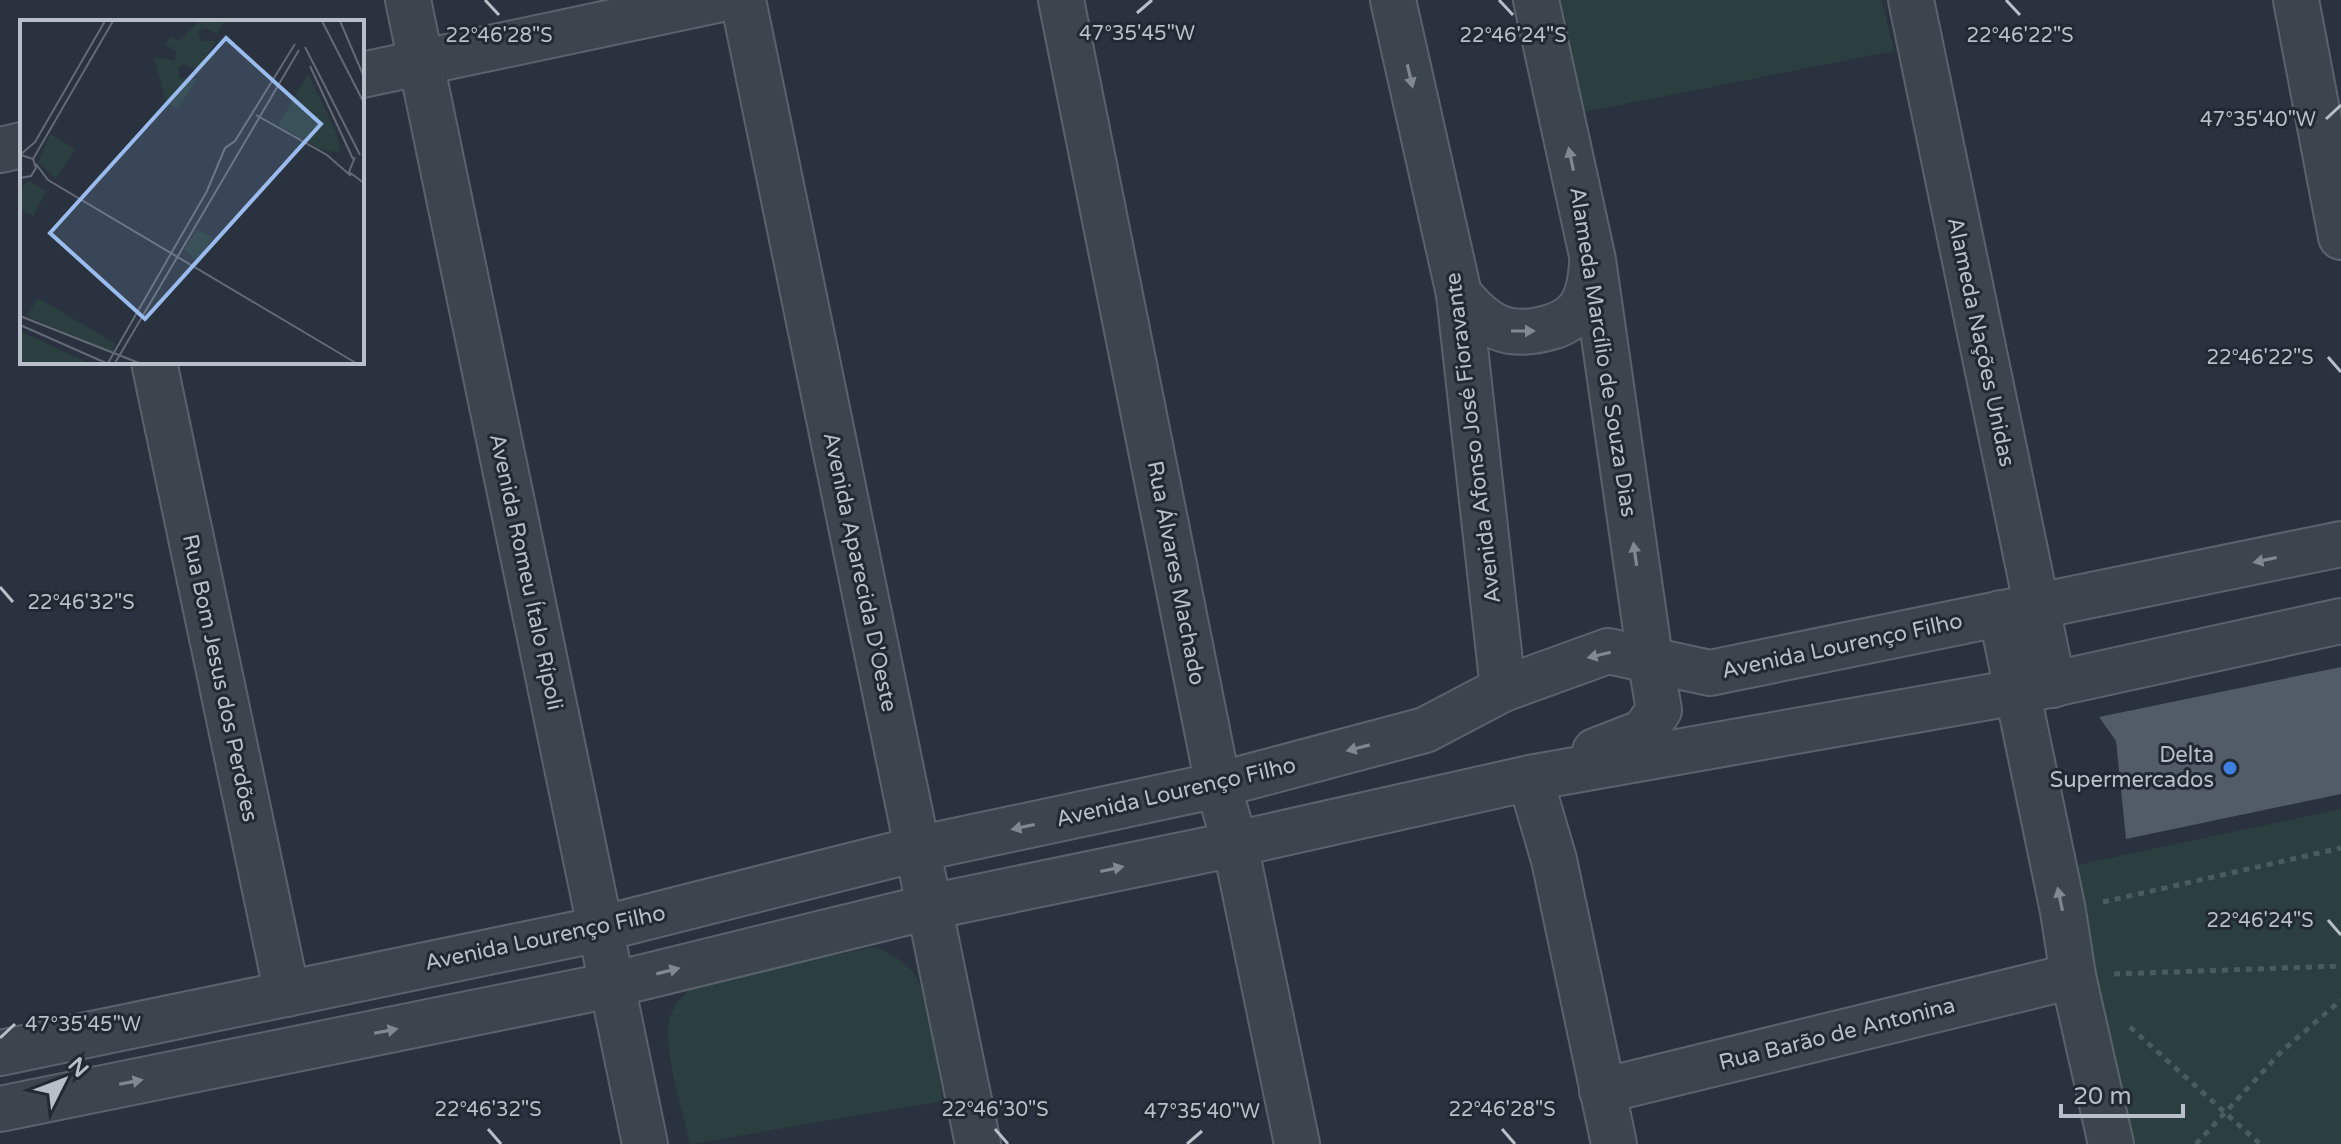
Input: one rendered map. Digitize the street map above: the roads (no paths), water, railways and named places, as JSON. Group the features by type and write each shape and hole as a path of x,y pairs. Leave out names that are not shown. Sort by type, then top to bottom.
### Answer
{"street":[{"name":"Avenida Romeu Ítalo Rípoli","path":"408,0 645,1144"},
{"path":"364,75 717,0"},
{"name":"Avenida Aparecida D'Oeste","path":"743,0 978,1144"},
{"name":"Rua Álvares Machado","path":"1061,0 1218,785 1235,844 1297,1144"},
{"name":"Avenida Afonso José Fioravante","path":"1393,0 1459,294 1503,689"},
{"name":"Alameda Marcílio de Souza Dias","path":"1530,778 1644,732 1659,710 1593,260 1536,0"},
{"name":"Alameda Nações Unidas","path":"1911,0 2018,610 2035,688 2073,976 2111,1144"},
{"path":"2296,0 2341,237"},
{"path":"0,150 20,145"},
{"path":"1459,294 1474,312 1489,323 1514,334 1539,331 1565,323 1583,304 1590,285 1593,260"},
{"name":"Rua Bom Jesus dos Perdões","path":"154,364 287,994"},
{"name":"Avenida Lourenço Filho","path":"0,1053 600,929 917,849 1218,785 1425,730 1503,689 1608,651 1710,673 2341,544"},
{"path":"0,1109 611,985 929,907 1235,844 1530,778 2035,688 2341,621"},
{"path":"1530,778 1554,860 1614,1144"},
{"name":"Rua Barão de Antonina","path":"1602,1091 2073,976"}],"place":[{"name":"Delta Supermercados","path":"2230,768"}]}
